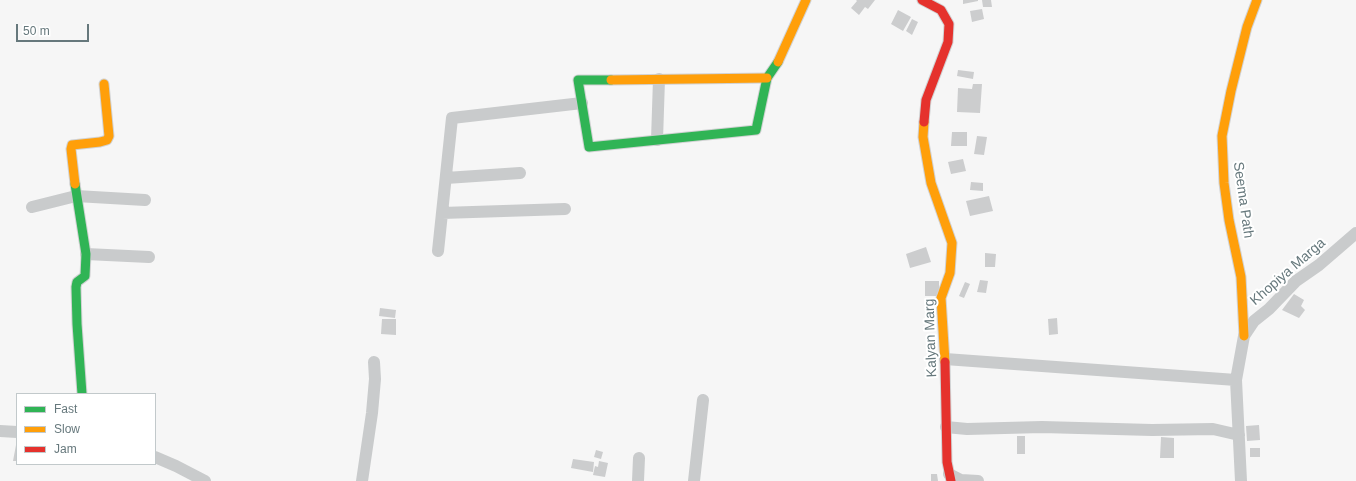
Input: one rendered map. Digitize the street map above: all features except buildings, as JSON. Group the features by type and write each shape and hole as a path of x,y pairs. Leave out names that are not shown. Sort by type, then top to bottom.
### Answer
{"street":[{"path":"767,78 578,80 590,147 756,130 767,78 781,58 806,0"},
{"name":"Kalyan Marg","path":"922,0 941,10 949,24 948,42 926,100 923,138 931,183 952,243 950,273 941,298 945,359 946,462 950,478"},
{"name":"Seema Path","path":"1244,336 1242,277 1224,183 1222,136 1231,91 1247,27 1257,0"},
{"path":"657,140 659,79"},
{"path":"82,393 77,332 76,287 77,282 85,276 86,254 76,196 71,149 72,145 75,144 104,142 107,140 109,136 104,84"},
{"path":"438,251 452,118 582,104"},
{"path":"446,178 520,173"},
{"path":"32,207 76,196 145,200"},
{"path":"442,213 565,209"},
{"name":"Khopiya Marga","path":"1242,481 1236,380 1244,336 1254,321 1269,309 1296,281 1319,265 1356,233"},
{"path":"86,254 149,257"},
{"path":"945,359 1236,380"},
{"path":"362,481 372,413 375,379 374,362"},
{"path":"694,481 703,400"},
{"path":"946,426 968,429 1042,427 1152,430 1213,429 1239,435"},
{"path":"0,431 16,432"},
{"path":"156,458 176,466 205,481"},
{"path":"638,481 639,458"},
{"path":"950,478 978,481"}],"traffic: fast":[{"path":"611,80 578,80 589,147 756,130 767,78 778,62"},
{"path":"75,184 86,254 85,276 77,282 76,287 82,393"}],"traffic: slow":[{"path":"778,62 806,0"},
{"path":"1244,336 1241,277 1229,220 1224,183 1222,136 1231,91 1247,27 1257,0"},
{"path":"611,80 767,78"},
{"path":"75,184 71,149 72,145 100,142 107,140 109,136 104,84"},
{"path":"924,122 923,137 931,183 952,243 950,273 941,298 945,362"}],"traffic: jam":[{"path":"922,0 941,10 949,24 948,42 926,100 924,122"},
{"path":"945,362 947,462 951,481"}]}
